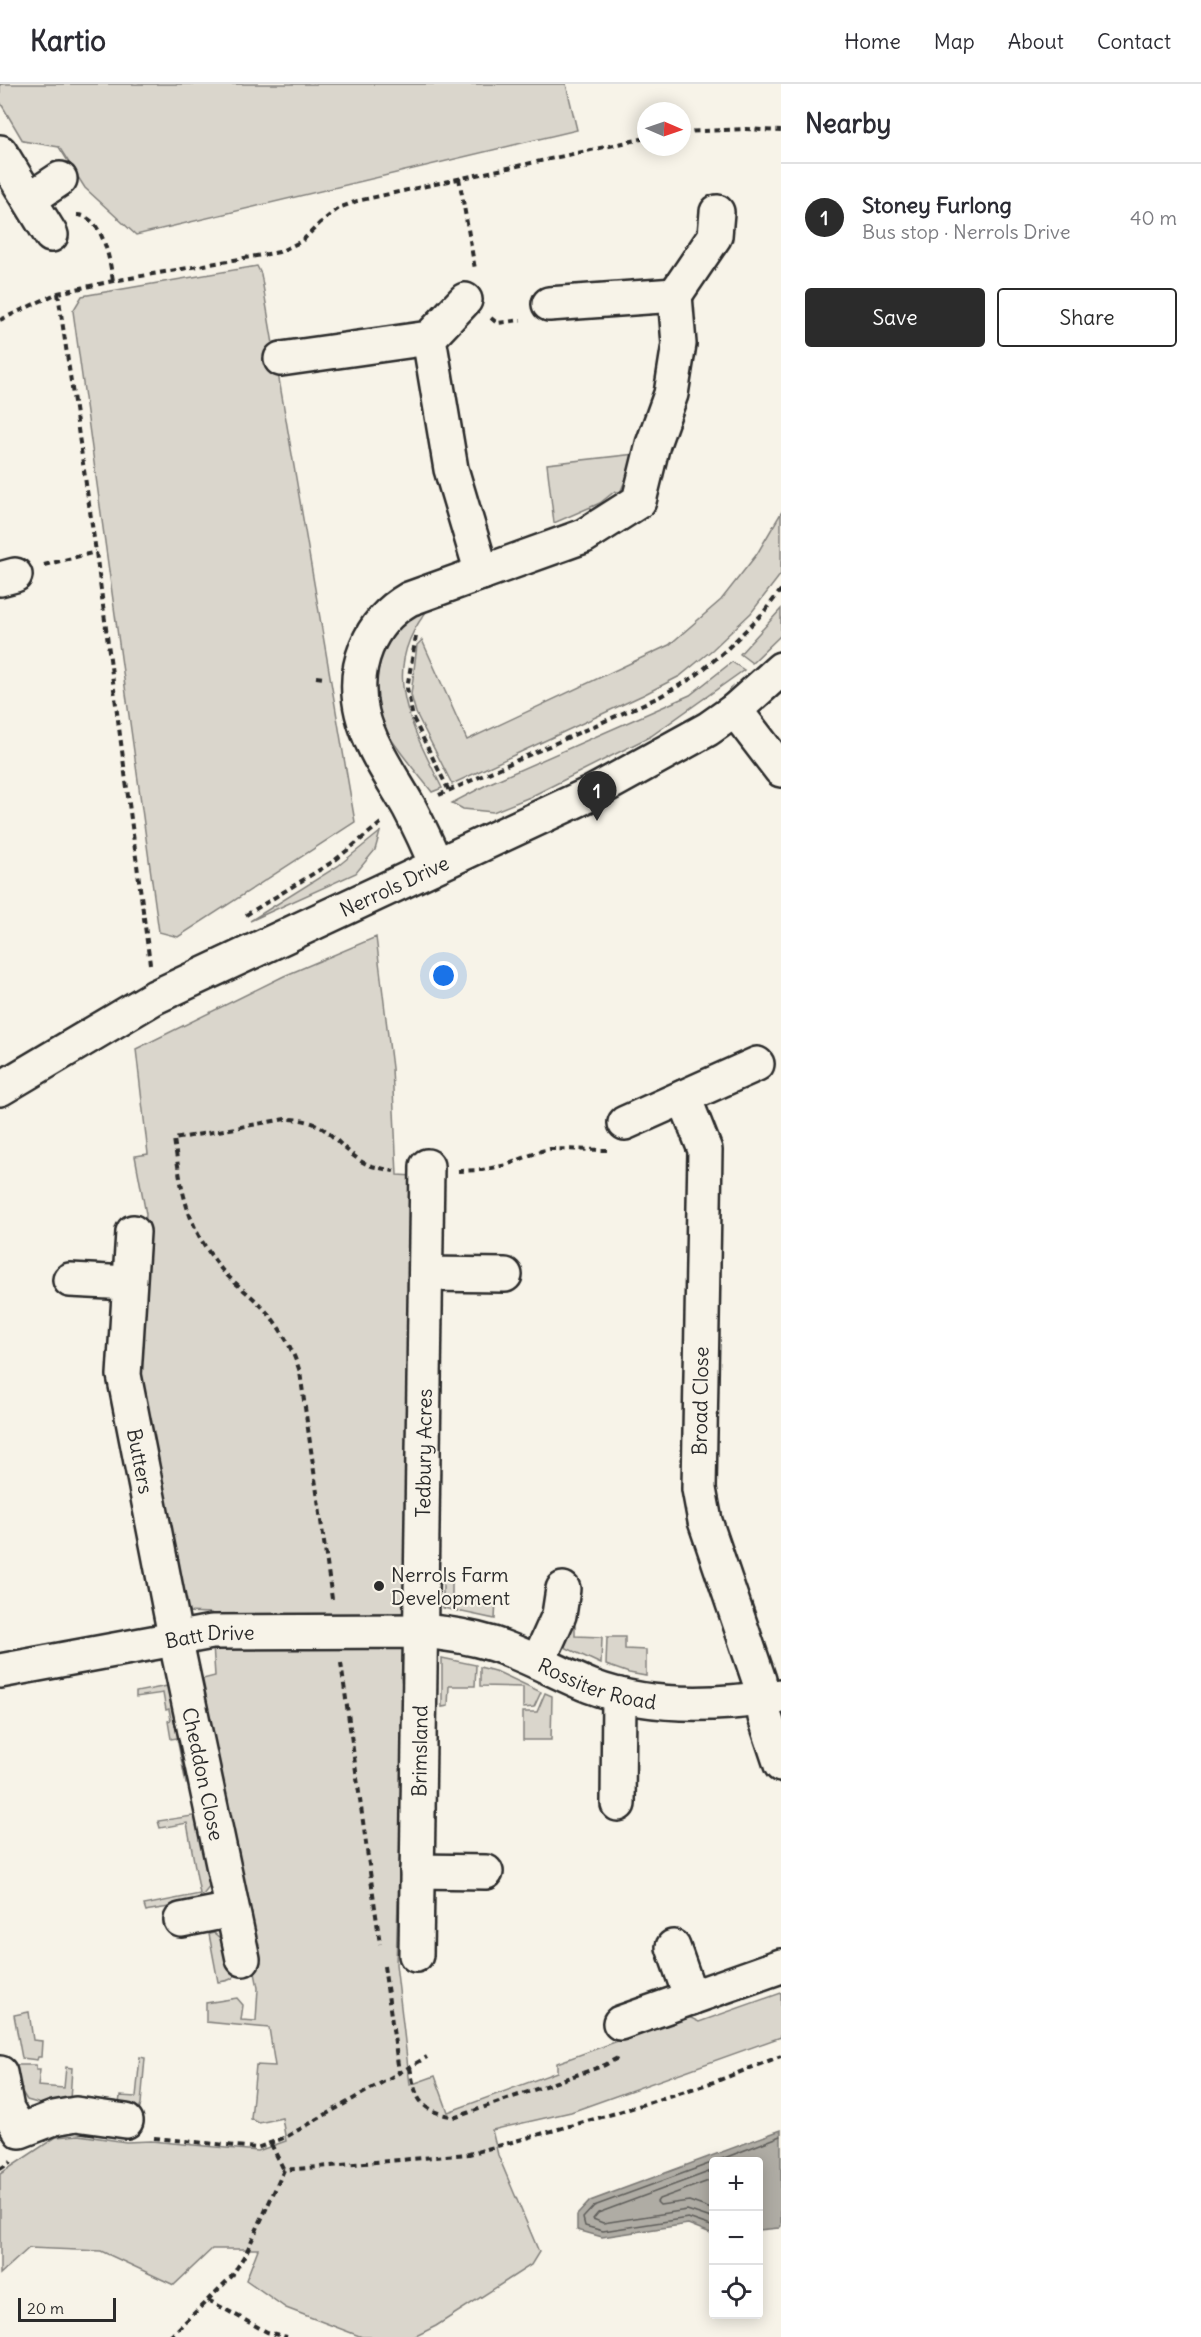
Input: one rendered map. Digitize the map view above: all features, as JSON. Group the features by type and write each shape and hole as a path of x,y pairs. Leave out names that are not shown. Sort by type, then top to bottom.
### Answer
{"street":[{"path":"0,152 39,216 60,179"},
{"path":"436,865 410,808 372,740 362,712 359,678 363,654 381,621 409,599 584,536 639,501 653,444 671,394 679,344 675,295 716,236 717,212"},
{"path":"549,304 675,295"},
{"path":"280,359 429,338 465,300"},
{"path":"429,338 451,469 482,573"},
{"name":"Nerrols Drive","path":"0,1089 155,997 592,793 708,729 735,710 781,669"},
{"path":"735,710 781,770"},
{"path":"625,1123 757,1065"},
{"name":"Broad Close","path":"684,1097 705,1150 699,1489 705,1521 759,1680 771,1697 765,1717 781,1765"},
{"name":"Tedbury Acres","path":"421,1631 427,1166"},
{"name":"Butters","path":"133,1232 124,1375 176,1638"},
{"path":"426,1274 505,1275"},
{"path":"69,1280 129,1283"},
{"path":"538,1662 559,1615 563,1589"},
{"name":"Rossiter Road","path":"421,1631 455,1634 494,1644 591,1686 619,1695 686,1703 721,1703 771,1697"},
{"name":"Batt Drive","path":"0,1671 212,1632 421,1631"},
{"name":"Brimsland","path":"416,1955 421,1631"},
{"name":"Cheddon Close","path":"176,1638 243,1959"},
{"path":"618,1804 619,1695"},
{"path":"417,1871 486,1872"},
{"path":"182,1920 232,1910"},
{"path":"673,1947 691,1998"},
{"path":"622,2038 691,1998 781,1966"},
{"path":"0,2073 12,2146 54,2118 76,2114 138,2129"}],"path":[{"path":"691,132 745,129 781,131"},
{"path":"0,320 58,293 112,280 279,252 302,241 339,208 357,201 637,140"},
{"path":"459,178 478,283 465,300 497,323 540,318 549,304"},
{"path":"39,216 82,215 97,226 109,253 112,280"},
{"path":"58,293 96,552 151,965"},
{"path":"8,577 36,567 96,552"},
{"path":"418,631 414,640 407,688 413,718 449,791"},
{"path":"174,1139 181,1190 197,1235 225,1274 273,1318 300,1372 382,1954"},
{"path":"384,1966 399,2072"},
{"path":"410,2066 417,2097 433,2111 456,2117 605,2065 622,2038"},
{"path":"284,2170 469,2154 616,2113 717,2081 781,2056"},
{"path":"138,2129 257,2148 271,2144 427,2057"},
{"path":"271,2144 284,2170"},
{"path":"0,2169 12,2146"},
{"path":"171,2337 232,2276 246,2253 284,2170"},
{"path":"208,2300 267,2332 287,2337"}],"shaded area":[{"path":"0,84 566,84 577,130 136,235 85,188 59,147 23,141 0,102"},
{"path":"257,266 261,274 355,822 178,937 159,932 73,311 82,296"},
{"path":"636,454 620,493 615,491 600,503 554,523 547,464"},
{"path":"781,513 781,574 751,613 712,650 680,676 452,784 416,713 411,695 417,645 422,640 467,740 669,645 721,600 757,554"},
{"path":"432,605 415,628 406,651 402,674 404,696 410,719 442,788 432,792 386,731 376,708 375,685 379,658 390,636 408,618"},
{"path":"781,609 781,635 752,663 740,654"},
{"path":"732,662 744,670 651,736 530,797 493,812 463,809 452,803 490,783 690,695"},
{"path":"380,832 375,850 356,873 250,921 338,866"},
{"path":"376,937 392,1068 397,1175 414,1176 404,1655 401,1678 411,1747 403,1749 396,1964 410,2085 435,2076 448,2112 557,2072 557,2063 687,2016 699,2022 781,1993 781,2037 571,2112 492,2130 498,2155 539,2252 531,2265 436,2326 414,2337 362,2337 286,2308 246,2280 258,2249 212,2249 174,2285 101,2251 29,2248 0,2274 0,2174 56,2137 79,2135 126,2142 151,2141 258,2151 286,2141 282,2118 259,2123 251,2119 256,2065 275,2066 269,2028 206,2022 206,2003 237,1998 243,2005 241,2020 256,2021 258,1988 199,1680 215,1676 211,1613 184,1612 136,1373 146,1214 135,1156 148,1154 136,1049 284,976"},
{"path":"443,1579 452,1579 452,1600 496,1600 495,1619 443,1608"},
{"path":"575,1617 575,1636 602,1637 601,1664 558,1644"},
{"path":"607,1637 625,1637 625,1649 646,1650 646,1676 606,1665"},
{"path":"442,1658 476,1665 475,1686 449,1686 448,1706 442,1707"},
{"path":"480,1667 498,1672 541,1692 534,1707 523,1708 523,1687 480,1686"},
{"path":"173,1685 192,1783 186,1784 177,1738 171,1739 168,1721 171,1720 169,1709 166,1710 163,1693 136,1697 136,1692"},
{"path":"545,1693 552,1696 551,1740 523,1740 523,1712 537,1712"},
{"path":"199,1815 211,1883 207,1891 200,1897 183,1904 146,1911 144,1905 200,1894 187,1823 160,1828 158,1821"},
{"path":"214,1933 221,1939 237,1971 232,1978 218,1982 209,1934"},
{"path":"29,2012 33,2040 42,2041 41,2057 37,2060 22,2058 14,2015"},
{"path":"140,2057 145,2058 141,2104 138,2112 128,2114 129,2105 119,2104 120,2096 136,2097"},
{"path":"13,2065 36,2065 36,2070 40,2070 38,2086 64,2088 66,2067 72,2068 70,2100 41,2104 27,2100 18,2086"}],"water":[{"path":"781,2130 781,2226 779,2228 763,2230 763,2157 709,2157 709,2232 688,2224 602,2237 577,2230 577,2215 590,2201"}],"place":[{"name":"Stoney Furlong","path":"597,821"},
{"name":"Nerrols Farm Development","path":"379,1586"}]}
